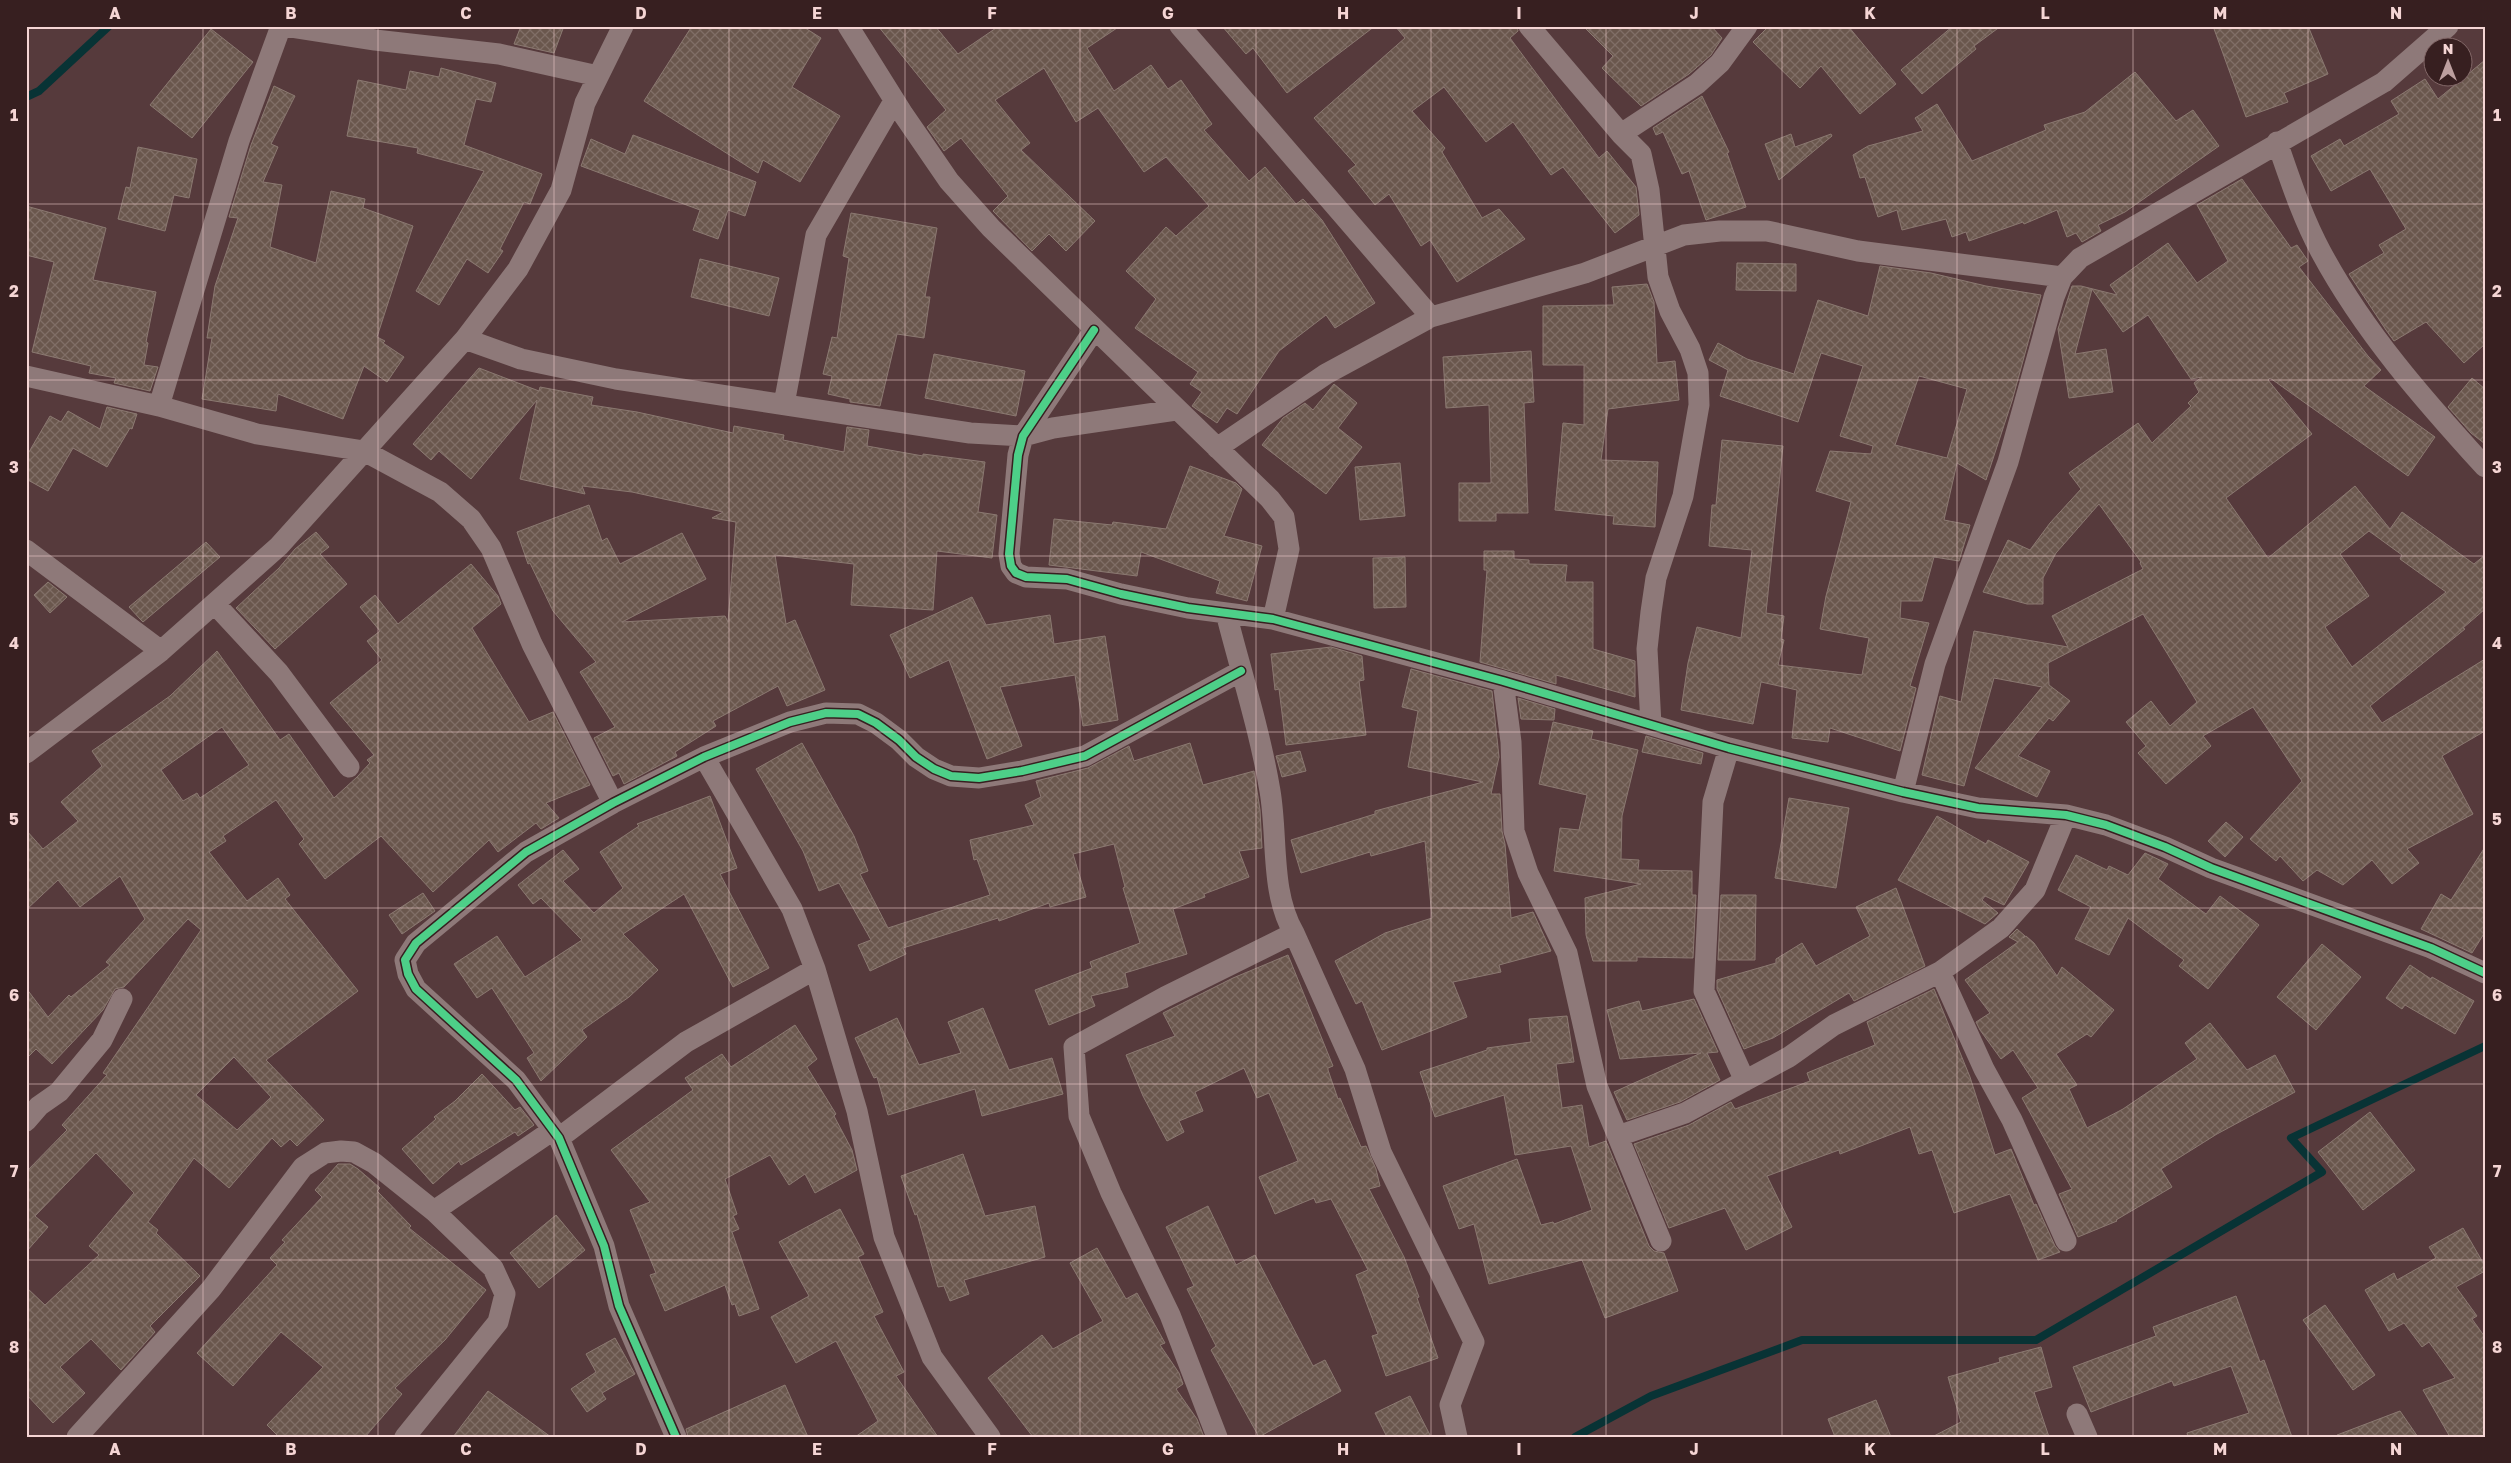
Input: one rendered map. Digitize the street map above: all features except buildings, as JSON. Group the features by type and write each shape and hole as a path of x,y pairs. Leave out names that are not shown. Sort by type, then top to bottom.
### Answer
{"street":[{"path":"158,406 239,141 283,26 375,40 499,54 598,76"},
{"path":"26,753 161,651 279,546 465,339 518,269 562,190 585,103 623,26"},
{"path":"848,26 894,101 949,181 991,228 1176,410 1270,499 1284,517 1289,549 1273,619"},
{"path":"1180,26 1431,317"},
{"path":"1529,26 1621,134 1641,154 1650,190 1658,277 1670,311 1690,350 1698,373 1699,405 1683,496 1656,578 1652,603 1648,649 1651,725"},
{"path":"1621,134 1697,84 1720,64 1747,26"},
{"path":"1903,792 1935,664 2008,462 2054,297 2062,278 2080,258 2277,142 2384,82 2448,26"},
{"path":"784,404 816,235 894,101"},
{"path":"2277,142 2300,208 2321,252 2356,309 2411,385 2485,467"},
{"path":"1217,448 1326,374 1431,317 1585,273 1684,235 1720,231 1767,231 1858,251 2062,278"},
{"path":"1094,330 1023,436 1018,456 1014,519 1009,554 1011,566 1016,573 1026,577 1066,579 1121,594 1188,608 1273,619 1502,681 1729,748 1903,792 1978,808 2066,815 2106,825 2211,868 2431,948 2485,973"},
{"path":"465,339 522,359 616,379 970,433 1023,436 1053,428 1176,410"},
{"path":"29,380 158,406 257,434 364,451 440,492 471,519 491,548 532,644 613,802"},
{"path":"26,550 161,651"},
{"path":"216,604 279,673 349,767"},
{"path":"1226,613 1252,710 1270,792 1279,890 1285,918 1294,933 1355,1069 1381,1152 1474,1342 1450,1404 1457,1437"},
{"path":"676,1437 619,1306 604,1246 556,1134 516,1080 416,989 408,974 405,960 416,943 526,852 613,802 704,757 790,722 826,713 858,714 876,723 916,757 951,776 979,778 1022,771 1086,756 1240,671"},
{"path":"1502,681 1511,742 1514,831 1528,872 1567,954 1597,1086 1661,1242"},
{"path":"1729,748 1713,802 1704,991 1745,1081"},
{"path":"704,757 792,908 815,969 857,1111 884,1237 932,1357 990,1437"},
{"path":"1618,1136 1685,1113 1789,1057 1834,1026 1940,972 2001,928 2035,890 2066,815"},
{"path":"1217,1437 1170,1315 1110,1193 1079,1116 1074,1047 1165,997 1294,933"},
{"path":"434,1211 556,1134 686,1042 815,969"},
{"path":"1940,972 1984,1069 2012,1120 2066,1242"},
{"path":"31,1108 59,1092 102,1040 122,999"},
{"path":"77,1437 211,1289 304,1167 325,1153 354,1152 374,1163 434,1211 493,1268 505,1294 498,1322 405,1437"},
{"path":"2077,1414 2087,1437"}],"waterway":[{"path":"26,97 39,91 109,26"},
{"path":"1575,1437 1651,1396 1802,1340 2036,1340 2322,1172 2291,1138 2485,1046"}],"cycle path":[{"path":"1094,330 1023,436 1018,455 1009,554 1011,566 1016,573 1026,577 1067,579 1121,594 1188,608 1273,619 1503,681 1729,748 1903,792 1978,808 2066,815 2106,825 2165,847 2211,868 2431,948 2485,973"},
{"path":"676,1437 619,1306 604,1246 559,1138 516,1080 416,989 408,974 405,960 416,943 526,852 613,803 704,757 790,722 826,713 858,714 876,723 899,740 916,757 934,769 951,776 979,778 1022,771 1085,756 1241,671"}]}
